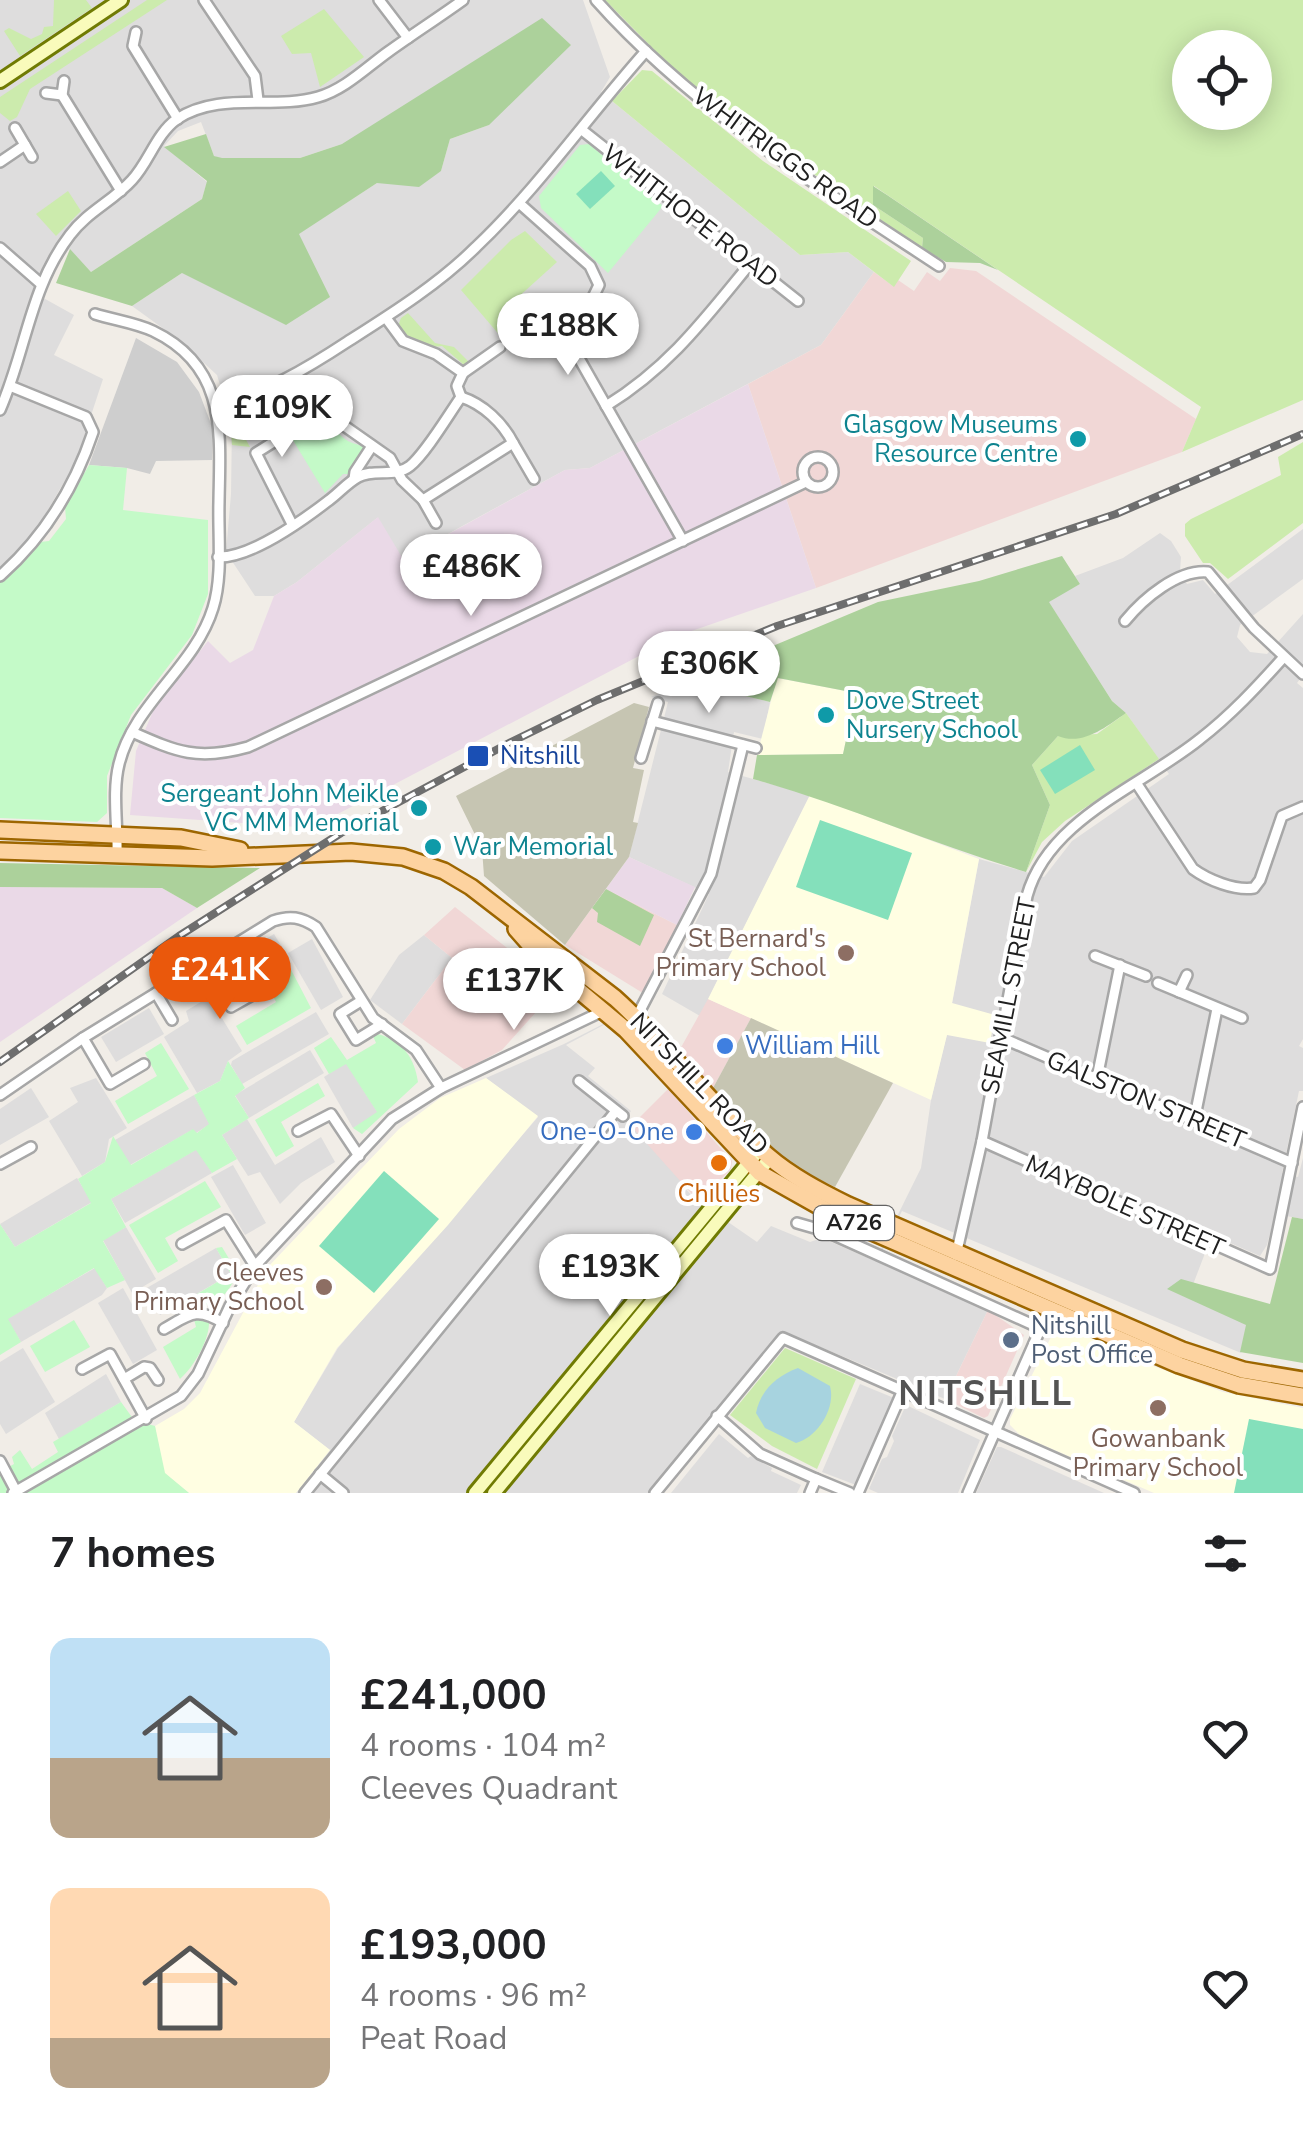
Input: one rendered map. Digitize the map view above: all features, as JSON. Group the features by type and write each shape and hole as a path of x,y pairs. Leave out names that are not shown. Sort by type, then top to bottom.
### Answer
{"main road":[{"name":"NITSHILL ROAD","path":"0,830 181,838 258,854"},
{"name":"NITSHILL ROAD","path":"0,851 212,858 351,852 403,856 456,878 615,998 632,1024 760,1160 954,1260 1052,1302 1222,1365 1303,1380"},
{"name":"NITSHILL ROAD","path":"501,911 546,963 603,1011 632,1024"},
{"name":"NITSHILL ROAD","path":"1052,1302 1166,1360 1220,1380 1303,1396"}],"street":[{"path":"0,81 121,0"},
{"path":"204,0 255,76 258,100"},
{"path":"379,0 408,38"},
{"path":"0,410 40,283 73,231 90,213 122,191 178,119 205,108 323,96 463,0"},
{"name":"WHITRIGGS ROAD","path":"596,0 646,51 738,129 939,266"},
{"path":"136,32 132,46 178,119"},
{"path":"119,45 132,46"},
{"path":"218,406 266,390 386,318 473,251 520,203 646,51"},
{"path":"64,81 62,96 122,191"},
{"path":"46,92 62,96"},
{"path":"15,128 32,156"},
{"name":"WHITHOPE ROAD","path":"582,130 798,301"},
{"path":"0,162 24,146"},
{"path":"520,203 590,266 599,285 576,332 576,353 683,541"},
{"path":"0,248 40,283"},
{"path":"606,406 648,379 677,352 749,265"},
{"path":"95,314 152,331 180,349 209,382 218,406 218,557 212,609 188,656 148,705 120,762 116,782 118,855"},
{"path":"386,318 404,341 436,354 463,372"},
{"path":"500,347 463,372 457,386 462,397 502,425 534,479"},
{"path":"304,384 322,412 390,458 436,522"},
{"path":"0,576 48,527 82,463 93,432 86,417 10,386"},
{"path":"218,557 236,556 292,524 324,504 354,478 367,472 397,472 410,466 462,397"},
{"path":"292,524 256,454 322,412"},
{"path":"423,500 513,443"},
{"path":"354,478 372,446"},
{"path":"132,732 189,755 218,755 248,746 806,482"},
{"path":"1125,621 1160,591 1203,571 1217,580 1283,658 1303,674"},
{"name":"SEAMILL STREET","path":"954,1260 982,1141 1027,896 1036,869 1064,833 1215,727 1283,658"},
{"path":"641,758 658,703"},
{"path":"652,721 756,748"},
{"path":"632,1024 711,874 743,745"},
{"path":"1137,784 1197,872 1243,890 1254,888 1260,880 1282,816 1303,807"},
{"path":"0,1095 82,1038 286,917 303,918 316,927 361,1001 382,1024 416,1050 441,1088"},
{"path":"1095,956 1146,976"},
{"path":"205,962 231,1007 263,990"},
{"path":"1097,1078 1120,966"},
{"path":"1179,992 1187,975"},
{"path":"1158,983 1242,1018"},
{"path":"156,993 172,1020"},
{"path":"0,1462 15,1492 181,1396 198,1374 255,1266 392,1120 441,1088 603,1011 615,998"},
{"path":"361,1001 340,1014 356,1040 382,1024"},
{"path":"1194,1121 1217,1009"},
{"name":"GALSTON STREET","path":"1000,1037 1292,1163"},
{"path":"82,1038 110,1084 144,1064"},
{"path":"305,1493 620,1114 579,1081"},
{"path":"1292,1163 1303,1107"},
{"path":"298,1131 330,1114 359,1156"},
{"name":"MAYBOLE STREET","path":"982,1141 1270,1269 1292,1163"},
{"path":"0,1164 31,1148"},
{"path":"475,1493 760,1160"},
{"path":"494,1493 760,1160"},
{"path":"182,1244 226,1220 255,1266"},
{"path":"797,1223 824,1231 1040,1328"},
{"path":"968,1493 1052,1302"},
{"path":"164,1330 194,1313 206,1312 223,1323"},
{"path":"655,1493 783,1338 1134,1493"},
{"path":"82,1368 110,1354 146,1418"},
{"path":"124,1379 144,1367 150,1368 158,1380"},
{"path":"718,1416 760,1454 854,1493 903,1390"},
{"path":"320,1474 343,1493"},
{"path":"810,1493 816,1479"}],"shaded area":[{"path":"0,0 583,0 610,77 601,92 800,255 848,252 874,272 821,345 590,468 565,470 402,559 377,518 297,582 274,596 255,596 226,552 232,424 217,375 179,340 132,306 182,273 298,234 377,183 441,171 450,139 489,125 342,144 300,158 222,159 214,156 201,122 178,131 164,146 207,182 202,199 91,272 69,249 38,295 74,315 54,355 103,379 76,461 36,531 0,567"},
{"path":"950,268 976,271 1196,419 1182,452 816,588 748,384 821,345 874,272 893,286 898,280 914,291 927,272 940,281"},
{"path":"136,338 177,362 199,392 213,429 212,460 156,461 150,474 89,465"},
{"path":"748,384 816,588 677,636 311,828 130,815 136,751 154,709 208,641 230,663 253,650 274,596 378,517 403,559 565,470 590,468"},
{"path":"1303,529 1303,579 1240,625 1237,637 1250,652 1267,654 1303,614 1303,675 1297,683 1303,688 1303,1039 1299,1046 1303,1048 1303,1091 1299,1091 1282,1173 1298,1177 1303,1158 1303,1219 1275,1214 1260,1256 1212,1235 1189,1295 1253,1324 1241,1353 902,1211 877,1261 988,1310 945,1399 782,1331 648,1493 296,1493 330,1450 294,1422 338,1348 538,1117 486,1078 662,994 566,1045 595,1068 588,1076 631,1111 625,1119 682,1180 680,1184 757,1242 771,1226 810,1242 822,1238 875,1261 921,1168 931,1100 947,1034 990,1042 952,1004 979,859 1044,877 1072,841 1169,774 1126,713 1112,701 1048,601 1080,584 1075,576 1123,558 1160,533 1171,541 1181,557 1180,571 1187,584 1203,580 1215,594"},
{"path":"777,678 856,693 843,754 757,755"},
{"path":"687,682 770,702 763,739 734,732 728,772 810,795 700,1016 662,994 709,894 629,857 668,702 651,697"},
{"path":"634,703 649,707 633,768 644,770 633,822 638,823 629,857 565,945 484,876 482,849 456,796"},
{"name":"St Bernard's Primary School","path":"810,795 979,859 952,1003 995,1015 990,1043 947,1035 931,1100 708,999"},
{"path":"629,857 695,887 677,925 606,889"},
{"path":"0,887 162,888 197,908 0,1042"},
{"path":"606,889 677,925 646,995 565,945"},
{"path":"455,907 535,970 519,990 537,1011 502,1050 465,1070 402,1024 452,958 424,935"},
{"path":"274,934 286,954 238,983 227,963"},
{"path":"424,935 452,958 402,1024 370,1000 399,955"},
{"path":"312,939 343,997 321,1010 288,953"},
{"path":"209,997 242,1051 228,1061 220,1081 197,1093 164,1037 189,1021 186,1011"},
{"path":"708,999 751,1018 713,1088 679,1051"},
{"path":"149,1008 164,1034 116,1062 101,1037"},
{"path":"316,1012 329,1034 242,1084 232,1061"},
{"path":"751,1018 893,1083 835,1187 790,1165 713,1088"},
{"path":"310,1050 324,1073 249,1118 235,1095"},
{"path":"346,1063 378,1113 353,1128 324,1077"},
{"path":"96,1078 127,1128 109,1139 105,1162 82,1176 49,1121 78,1102 70,1088"},
{"name":"Cleeves Primary School","path":"486,1078 538,1116 448,1225 337,1348 294,1422 330,1450 296,1493 189,1493 164,1473 155,1426 184,1409 200,1393 267,1268 399,1129 440,1098"},
{"path":"31,1088 49,1117 0,1145 0,1109"},
{"path":"668,1089 732,1161 731,1169 699,1202 631,1126"},
{"path":"194,1095 210,1124 130,1165 115,1140"},
{"path":"247,1119 275,1165 321,1137 335,1162 301,1183 280,1204 260,1172 248,1176 222,1135"},
{"path":"197,1149 212,1173 125,1223 111,1199"},
{"path":"233,1165 266,1223 245,1235 211,1177"},
{"path":"77,1178 92,1202 15,1247 0,1224"},
{"path":"126,1227 156,1279 132,1293 103,1240"},
{"path":"216,1248 231,1274 160,1315 145,1289"},
{"path":"95,1268 107,1288 102,1295 21,1342 7,1319"},
{"path":"123,1288 157,1350 133,1364 98,1303"},
{"path":"988,1310 1024,1335 984,1418 945,1399"},
{"name":"Gowanbank Primary School","path":"1058,1323 1140,1361 1223,1392 1303,1408 1303,1493 1154,1493 1020,1435 1010,1425 1010,1419"},
{"path":"23,1348 55,1402 6,1434 0,1424 0,1362"},
{"path":"106,1374 121,1402 59,1439 45,1413"},
{"path":"860,1384 894,1398 856,1485 822,1472"},
{"path":"906,1405 980,1440 958,1493 878,1493 869,1489 882,1459 887,1457"},
{"path":"719,1434 748,1458 751,1456 801,1485 797,1493 671,1493"},
{"path":"997,1447 1001,1447 1104,1493 976,1493"}],"green space":[{"path":"54,0 86,0 92,8 20,56 4,31 9,28 31,39 42,34 44,27 53,26"},
{"path":"147,0 167,0 30,89 17,117 10,121 0,113 0,97"},
{"path":"605,0 1303,0 1303,400 1182,452 1201,407 874,186 873,205 923,238 922,248 687,83"},
{"path":"324,9 364,57 320,87 311,53 292,54 281,36"},
{"path":"542,18 571,45 489,125 450,139 441,171 419,187 377,183 299,234 330,297 286,325 182,273 132,306 56,283 70,249 91,272 202,199 207,181 164,147 206,134 214,156 300,158 342,144"},
{"path":"642,70 652,71 763,161 911,261 894,287 848,252 800,255 612,101"},
{"path":"589,144 663,206 608,273 541,208 539,196 580,145"},
{"path":"601,171 615,186 590,209 576,194"},
{"path":"873,186 998,270 980,263 946,262 922,248 923,238 873,205"},
{"path":"68,191 81,211 56,236 36,214"},
{"path":"525,231 557,262 515,300 529,318 502,338 461,290"},
{"path":"408,313 435,343 454,347 470,363 464,365 442,346 423,345 407,335 398,326"},
{"path":"269,399 272,406 239,427 250,447 232,445 230,422 234,414"},
{"path":"323,417 345,439 367,449 349,474 343,474 325,493 291,437"},
{"path":"1303,442 1303,523 1228,579 1210,563 1203,563 1185,536 1185,524 1281,475 1278,457"},
{"path":"89,465 127,468 123,510 208,520 208,594 192,635 131,715 107,776 107,813 97,822 0,818 0,582 40,542 49,541 66,519 65,507"},
{"path":"1062,556 1080,584 1049,602 1112,701 1126,713 1085,737 1058,736 1032,765 1050,805 1026,872 753,779 757,755 843,754 856,693 778,678 770,702 687,682 878,602 979,581"},
{"path":"1126,713 1159,759 1065,821 1042,842 1026,872 1050,805 1032,765 1058,736 1097,734"},
{"path":"1080,745 1095,770 1055,794 1040,770"},
{"path":"820,820 912,853 888,920 796,887"},
{"path":"0,863 260,868 197,908 162,888 0,887"},
{"path":"606,889 654,915 640,946 597,922 598,913 592,908"},
{"path":"287,962 311,1008 247,1045 236,1026 276,1002 263,977"},
{"path":"378,1034 395,1041 407,1052 418,1082 362,1134 353,1128 377,1112 346,1064 329,1074 314,1048 331,1037 347,1060 376,1043 373,1036"},
{"path":"161,1043 189,1089 128,1124 115,1101 157,1076 145,1053"},
{"path":"228,1061 245,1088 235,1096 249,1118 222,1135 237,1159 212,1173 196,1150 111,1199 126,1227 103,1241 125,1280 107,1288 94,1268 8,1319 21,1342 0,1355 0,1224 15,1247 91,1203 78,1179 105,1162 113,1136 131,1165 193,1129 197,1133 209,1124 194,1095 220,1081"},
{"path":"318,1083 325,1096 281,1122 294,1146 276,1157 255,1120"},
{"path":"384,1171 439,1219 374,1293 319,1246"},
{"path":"205,1181 221,1207 165,1238 178,1261 158,1273 129,1225"},
{"path":"1292,1217 1303,1219 1303,1363 1240,1352 1246,1325 1167,1289 1181,1279 1270,1304"},
{"path":"222,1247 240,1269 235,1279 216,1301 189,1308 185,1301 231,1274 216,1248"},
{"path":"197,1317 209,1321 207,1336 196,1360 180,1379 163,1347 196,1327"},
{"path":"74,1320 90,1347 45,1372 30,1346"},
{"path":"785,1348 856,1379 817,1469 772,1446 730,1415"},
{"path":"121,1402 134,1420 155,1426 165,1473 189,1493 0,1493 0,1472 14,1464 12,1457 20,1450 32,1469 58,1452 53,1442"},
{"path":"1249,1419 1303,1429 1303,1493 1234,1493"}],"water":[{"path":"798,1368 830,1386 831,1395 824,1420 811,1435 796,1443 765,1428 756,1413 771,1384"}],"railway":[{"path":"0,1062 179,936 341,833 597,700 777,626 1116,514 1303,434"}],"place":[{"name":"Glasgow Museums Resource Centre","path":"1078,439"},
{"name":"Dove Street Nursery School","path":"826,715"},
{"name":"Nitshill","path":"478,756"},
{"name":"Sergeant John Meikle VC MM Memorial","path":"419,808"},
{"name":"War Memorial","path":"433,847"},
{"name":"St Bernard's Primary School","path":"846,953"},
{"name":"William Hill","path":"725,1046"},
{"name":"One-O-One","path":"694,1132"},
{"name":"Chillies","path":"719,1163"},
{"name":"Cleeves Primary School","path":"324,1287"},
{"name":"Nitshill Post Office","path":"1011,1340"},
{"name":"Gowanbank Primary School","path":"1158,1408"}],"district":[{"name":"NITSHILL","path":"986,1393"}]}
